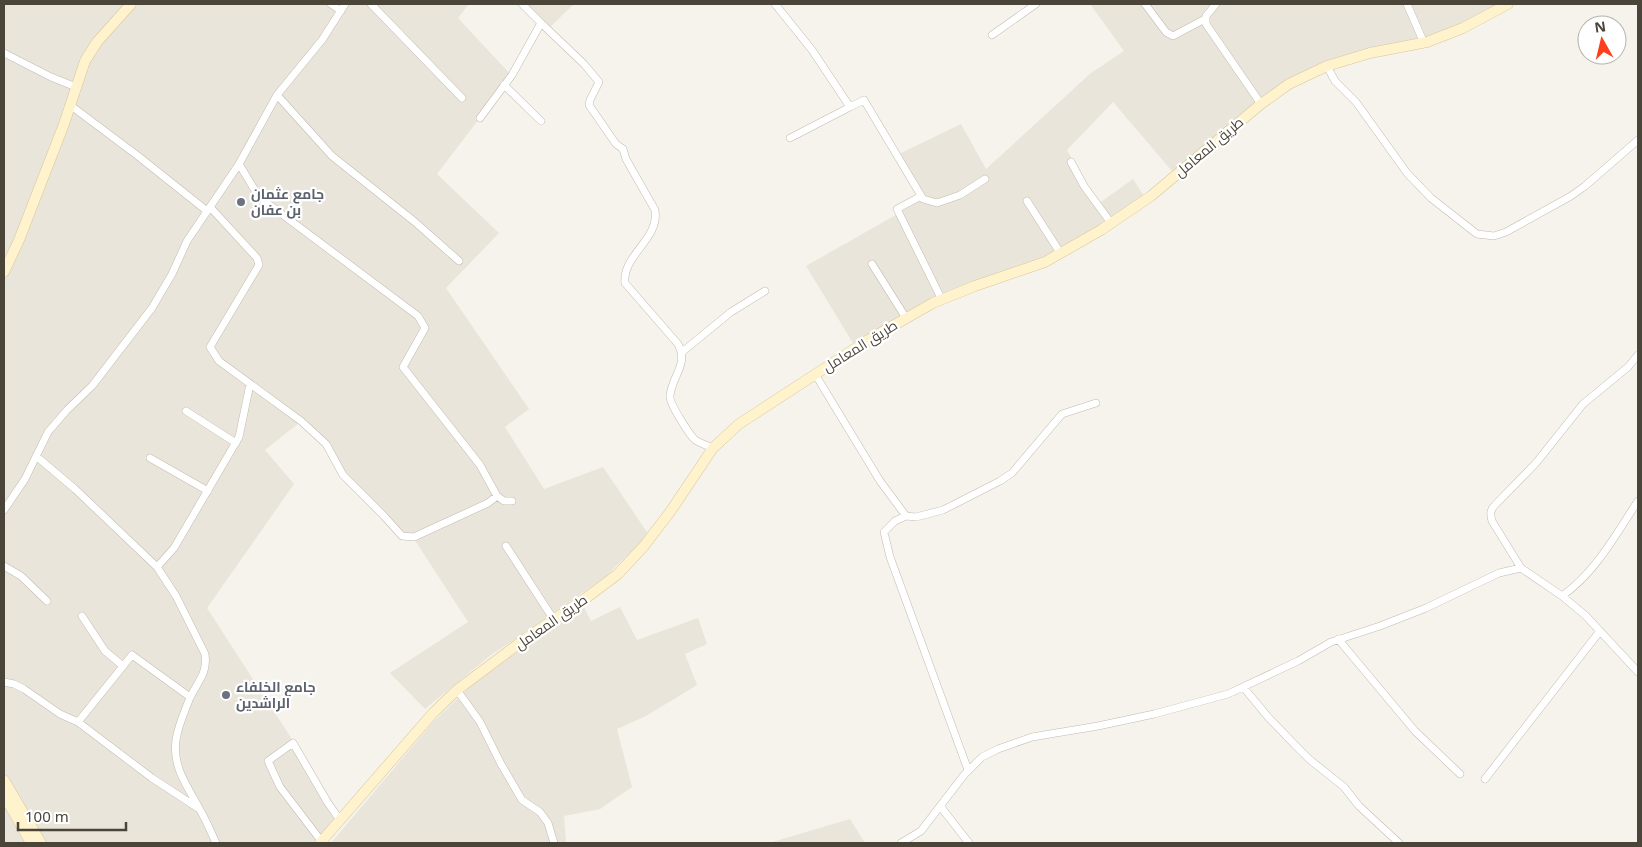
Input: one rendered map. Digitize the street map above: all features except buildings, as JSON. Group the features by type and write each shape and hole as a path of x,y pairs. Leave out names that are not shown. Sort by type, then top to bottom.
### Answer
{"main road":[{"path":"4,272 22,232 64,124 85,61 97,42 131,4"},
{"name":"طريق المعامل","path":"321,842 433,713 458,690 525,639 618,574 644,546 670,512 713,448 739,424 868,340 906,318 975,286 1045,262 1061,254 1151,196 1261,104 1289,84 1327,66 1370,53 1424,43 1463,28 1508,4"},
{"path":"4,780 41,843"},
{"path":"4,795 31,843"}],"street":[{"path":"330,4 340,11"},
{"path":"4,510 26,479 48,432 92,386 152,308 172,274 187,241 238,164 277,95 322,40 345,4"},
{"path":"371,4 462,98"},
{"path":"522,4 584,64 599,82 589,105 616,144 623,149 626,159 651,202 656,219 653,229 628,266 624,275 625,283 678,344 683,360 670,393 670,403 695,440 713,448"},
{"path":"775,4 812,50 850,107"},
{"path":"992,35 1036,4"},
{"path":"1145,4 1166,32 1173,36 1205,19 1216,4"},
{"path":"1408,4 1424,43"},
{"path":"1205,19 1207,25 1261,104"},
{"path":"480,118 512,75 541,24"},
{"path":"4,53 51,77 76,87"},
{"path":"1327,66 1335,81 1356,102 1407,173 1431,198 1477,234 1494,236 1571,196 1638,140"},
{"path":"504,85 541,121"},
{"path":"277,95 332,156 415,222 459,261"},
{"path":"790,138 864,100 923,199 936,203 960,195 985,179"},
{"path":"70,106 209,209 257,258 259,265 210,347 219,361 301,421 326,444 343,475 402,536 414,537 488,503 497,496"},
{"path":"1071,162 1084,186 1111,223"},
{"path":"238,164 259,197 418,316 426,328 403,367 480,465 497,496 504,501 512,501"},
{"path":"921,196 897,209 942,300"},
{"path":"1027,201 1061,254"},
{"path":"872,264 906,318"},
{"path":"682,352 731,312 765,291"},
{"path":"1638,356 1628,367 1583,404 1536,463 1490,511 1492,521 1521,568 1562,596 1585,615 1638,672"},
{"path":"815,374 880,481 906,516"},
{"path":"157,567 174,548 236,443 239,437 250,384"},
{"path":"968,770 890,557 884,532 895,521 906,516 916,517 943,510 1000,481 1012,473 1062,414 1096,403"},
{"path":"186,411 236,443"},
{"path":"36,456 75,488 157,567 176,596 205,654 207,664 204,674 190,697 180,722 176,741 176,758 181,777 216,843"},
{"path":"150,458 208,490"},
{"path":"1562,596 1583,580 1592,569 1638,500"},
{"path":"506,546 554,620"},
{"path":"4,566 21,576 48,601"},
{"path":"900,843 921,831 968,770 982,757 1032,737 1157,714 1228,694 1244,688 1331,642 1426,608 1499,573 1521,568"},
{"path":"82,616 105,651 123,666"},
{"path":"1486,779 1600,631"},
{"path":"1338,640 1415,731 1460,774"},
{"path":"78,722 132,655 190,697"},
{"path":"4,682 24,689 60,714 78,722 152,778 200,810"},
{"path":"1244,688 1268,717 1308,759 1344,787 1359,806 1399,843"},
{"path":"458,690 480,722 522,800 540,812 548,823 554,843"},
{"path":"321,842 280,786 268,761 293,743 340,820"},
{"path":"940,806 969,843"}],"shaded area":[{"path":"4,4 469,4 458,18 512,76 437,174 499,233 446,288 529,409 505,427 544,489 603,467 649,535 606,576 549,617 491,655 425,709 390,673 468,622 416,542 346,484 330,453 299,423 265,450 294,484 207,608 341,815 316,843 41,843 4,775"},
{"path":"523,4 574,4 549,28"},
{"path":"1090,4 1515,4 1466,31 1328,70 1291,87 1263,107 1177,177 1113,102 1067,150 1098,204 1133,179 1144,196 1067,248 1043,260 971,284 856,348 806,266 922,200 897,155 961,124 986,169 1091,73 1124,51"},
{"path":"583,605 591,621 620,607 637,640 698,618 707,644 685,654 697,685 646,716 617,729 632,787 600,809 564,816 566,843 331,843 434,721 473,684"},
{"path":"4,800 29,843 4,843"},
{"path":"850,819 865,843 769,843"}],"place":[{"name":"جامع عثمان بن عفان","path":"241,202"},
{"name":"جامع الخلفاء الراشدين","path":"226,695"}]}
